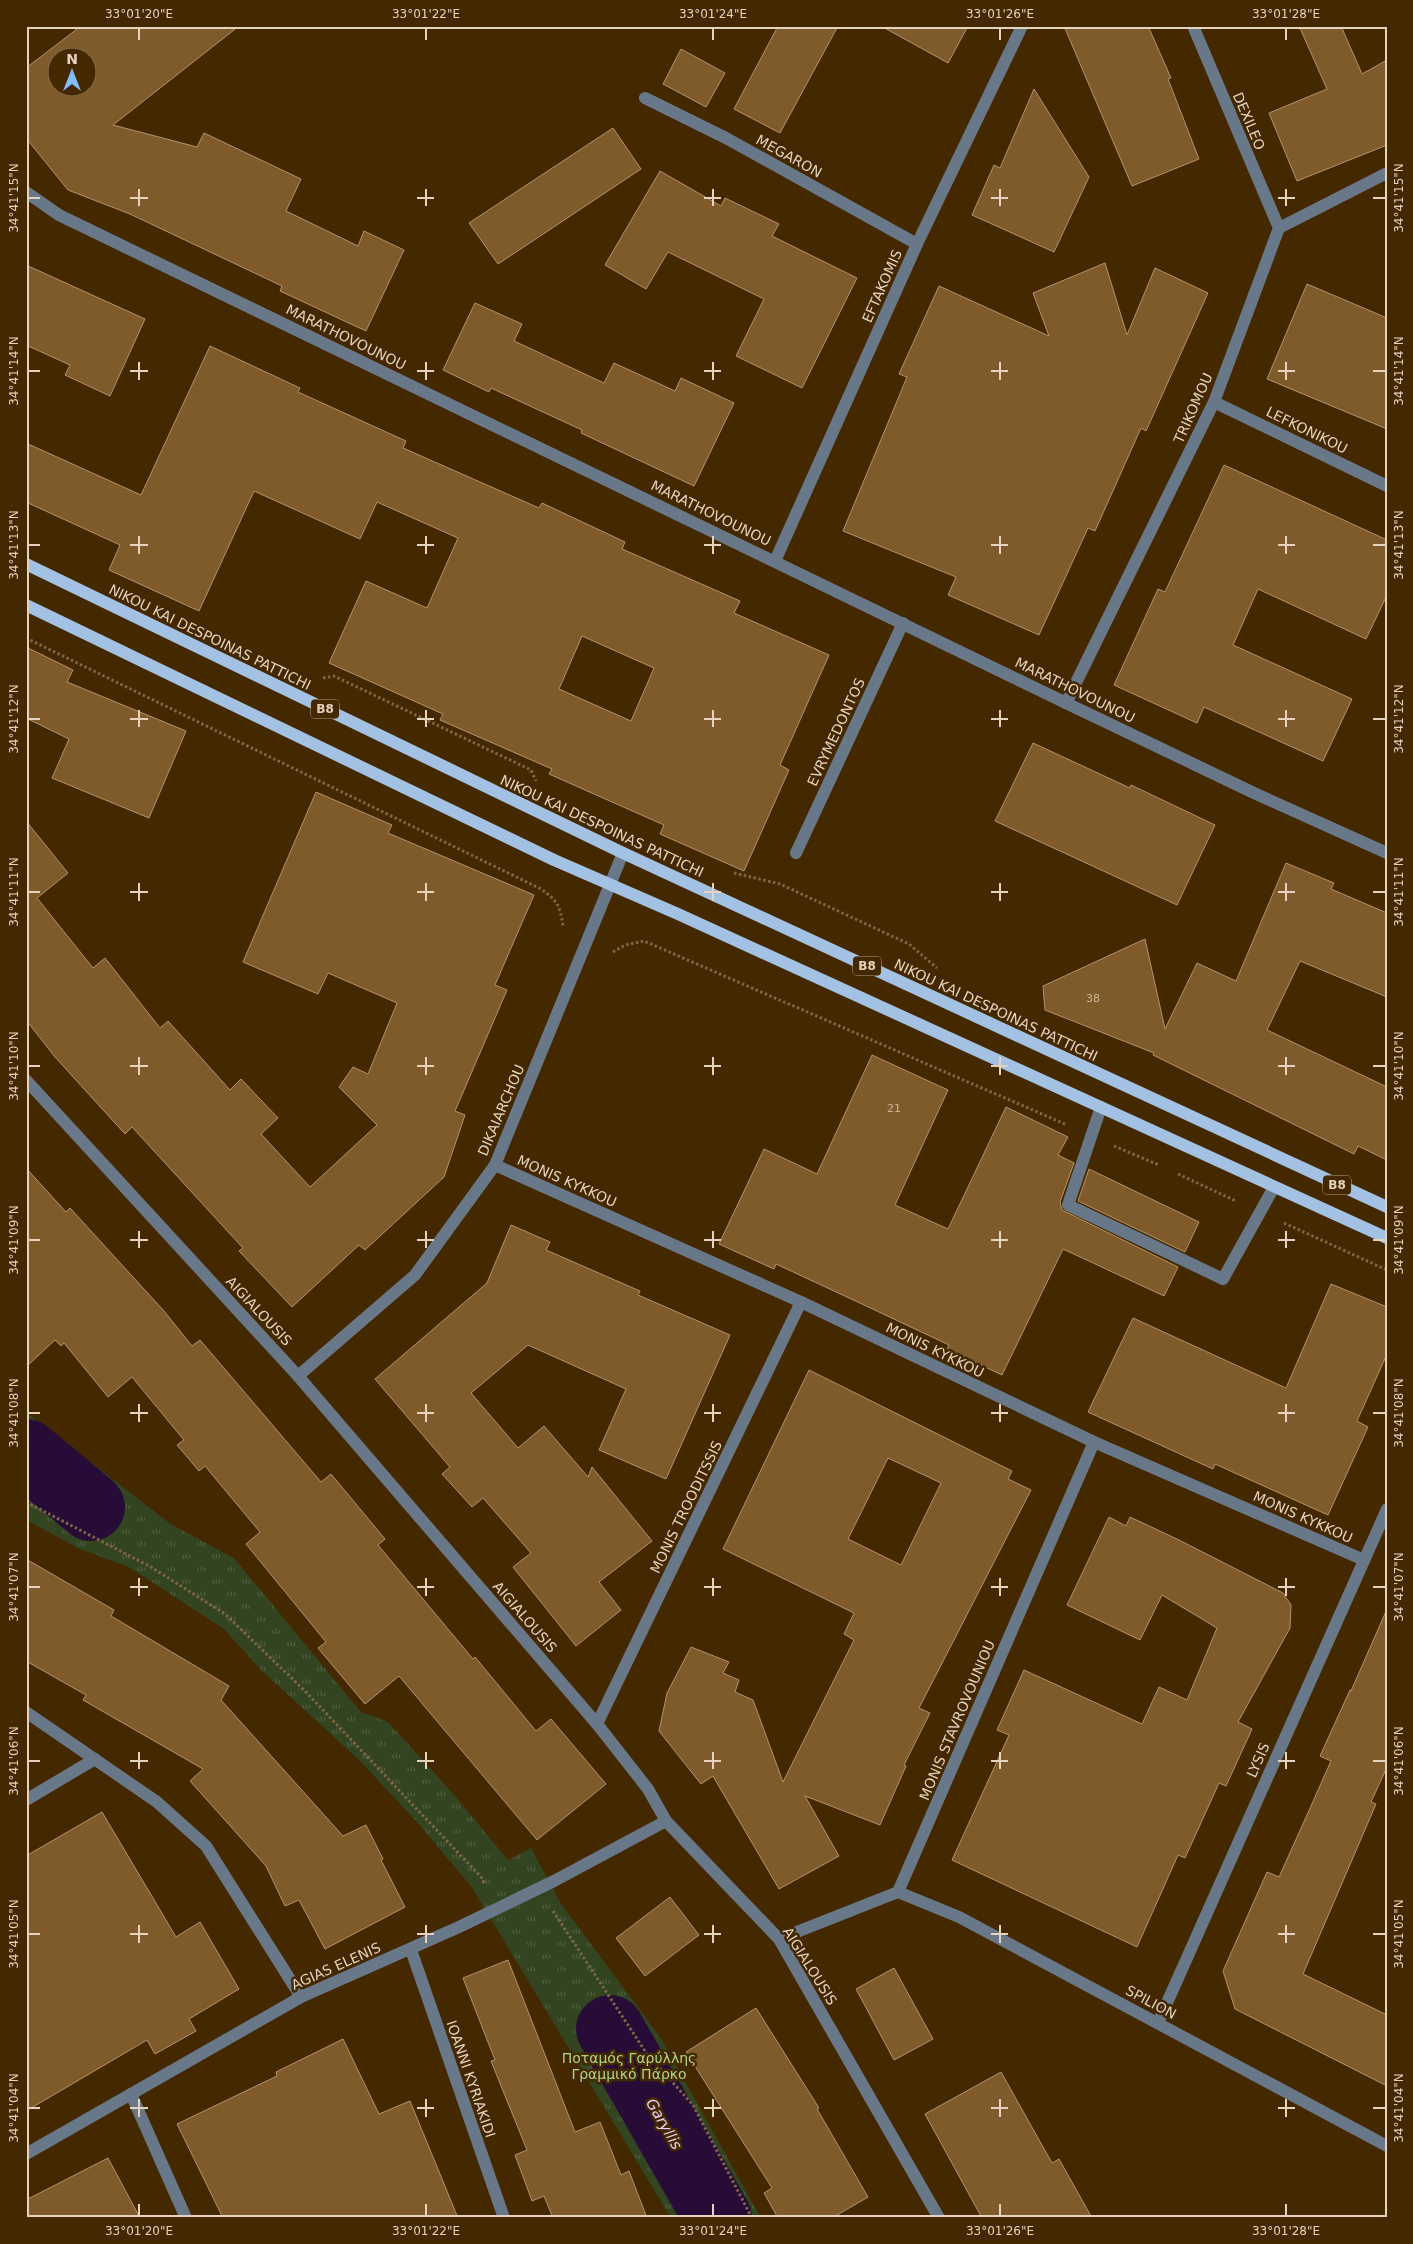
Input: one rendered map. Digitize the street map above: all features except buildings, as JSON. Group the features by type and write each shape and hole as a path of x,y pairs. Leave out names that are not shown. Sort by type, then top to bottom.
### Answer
{"main road":[{"name":"NIKOU KAI DESPOINAS PATTICHI","path":"26,564 623,853 1387,1207"},
{"path":"26,605 554,860 1387,1238"}],"street":[{"name":"EFTAKOMIS","path":"775,561 917,244 1022,26"},
{"name":"DEXILEO","path":"1194,26 1279,228"},
{"name":"MEGARON","path":"645,98 726,138 917,244"},
{"path":"1279,228 1387,173"},
{"name":"MARATHOVOUNOU","path":"26,192 59,215 1066,703 1254,793 1387,853"},
{"name":"TRIKOMOU","path":"1066,703 1214,402 1279,228"},
{"name":"LEFKONIKOU","path":"1214,402 1387,486"},
{"name":"EVRYMEDONTOS","path":"796,853 903,623"},
{"name":"DIKAIARCHOU","path":"298,1376 415,1275 494,1165 623,853"},
{"name":"AIGIALOUSIS","path":"26,1080 298,1376 597,1724 648,1789 666,1820 779,1939 939,2218"},
{"path":"1101,1107 1068,1205 1223,1279 1274,1187"},
{"name":"MONIS KYKKOU","path":"494,1165 801,1302 1094,1442 1364,1560"},
{"name":"MONIS TROODITSSIS","path":"597,1724 801,1302"},
{"name":"MONIS STAVROVOUNIOU","path":"898,1892 1094,1442"},
{"name":"LYSIS","path":"1158,2023 1387,1509"},
{"path":"26,1712 157,1802 206,1846 301,1997"},
{"path":"26,1800 95,1759"},
{"name":"AGIAS ELENIS","path":"26,2154 301,1997 411,1950 459,1927 554,1880 666,1820"},
{"path":"779,1939 898,1892"},
{"name":"SPILION","path":"898,1892 959,1917 1387,2146"},
{"name":"IOANNI KYRIAKIDI","path":"411,1950 504,2218"},
{"path":"132,2094 186,2218"}],"path":[{"path":"26,638 541,889 555,899 561,910 564,932"},
{"path":"728,870 780,884 909,944 942,972"},
{"path":"613,952 625,945 644,941 1166,1168"},
{"path":"1174,1172 1387,1270"},
{"path":"26,1502 151,1567 226,1614 305,1690 482,1878"},
{"path":"556,1917 647,2054 693,2105 752,2218"}],"green space":[{"name":"Ποταμός Γαρύλλης Γραμμικό Πάρκο","path":"26,1412 172,1525 234,1558 361,1712 388,1722 455,1796 508,1860 531,1848 560,1902 662,2040 761,2218 671,2218 471,1886 416,1821 360,1761 260,1669 224,1629 129,1567 80,1549 26,1520"}],"waterway":[{"name":"Garyllis","path":"26,1453 91,1507"},
{"name":"Garyllis","path":"610,2029 718,2218"}]}
